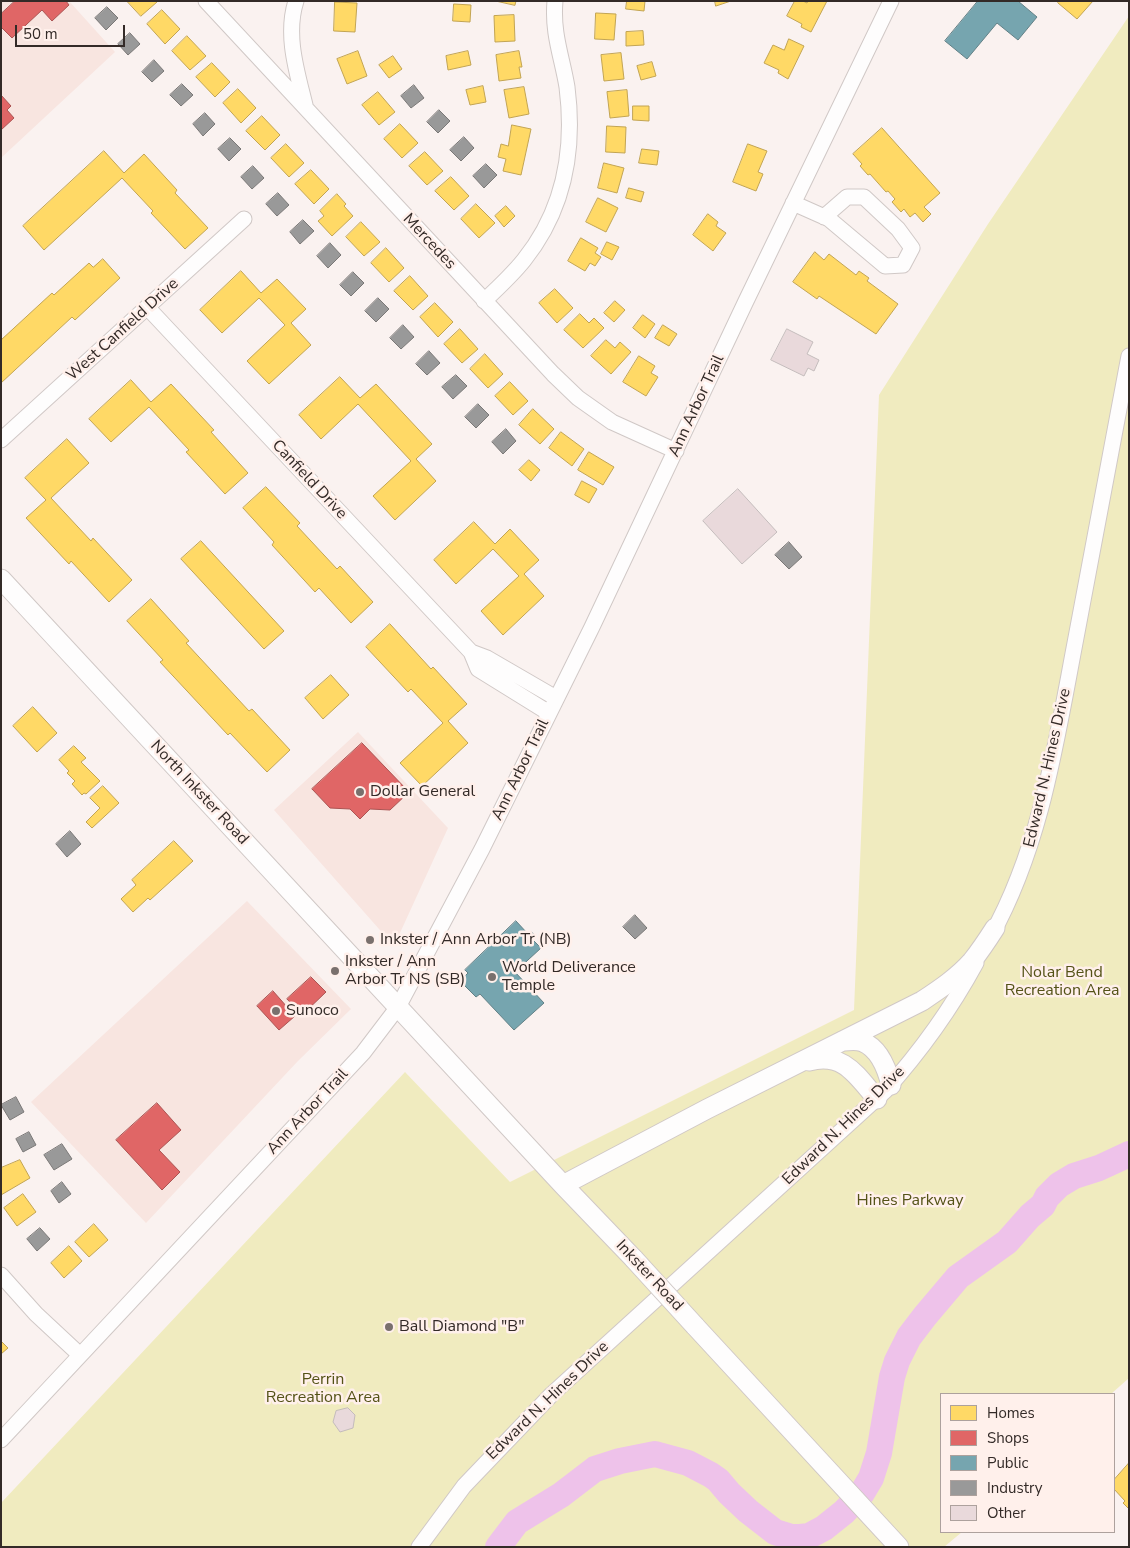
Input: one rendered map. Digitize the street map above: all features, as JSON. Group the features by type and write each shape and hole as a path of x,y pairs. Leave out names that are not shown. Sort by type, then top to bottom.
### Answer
{"main road":[{"name":"North Inkster Road","path":"1,579 398,1006"},
{"path":"563,1186 922,1000 941,988 972,961 996,928"},
{"name":"Inkster Road","path":"398,1006 895,1542"},
{"path":"842,1041 863,1042 872,1049 888,1071 891,1085"},
{"path":"796,1064 827,1058 840,1061 850,1068 877,1099"}],"street":[{"name":"Mercedes","path":"206,1 484,301 578,398 612,422 676,451"},
{"path":"296,1 292,32 293,53 306,108"},
{"path":"484,301 514,272 536,243 553,210 565,177 570,140 570,111 555,35 553,16 555,1"},
{"name":"Ann Arbor Trail","path":"1,1440 363,1053 398,1006 482,849 549,714 891,1"},
{"path":"793,203 824,217 829,219 884,266 903,265 912,248 898,229 864,197 846,197 824,217"},
{"name":"West Canfield Drive","path":"1,440 244,220"},
{"name":"Canfield Drive","path":"147,308 471,652 478,669 549,714"},
{"name":"Edward N. Hines Drive","path":"418,1547 464,1486 552,1394 891,1085 913,1059 966,982 996,928 1028,853 1055,752 1129,356"},
{"name":"Canfield Drive","path":"471,652 488,658 556,698"},
{"path":"1,1275 36,1314 80,1355"}],"shaded area":[{"path":"1,1 69,1 115,52 1,158"},
{"path":"358,732 448,828 394,946 274,810"},
{"path":"247,901 351,1009 298,1061 146,1223 31,1102"}],"green space":[{"name":"Hines Parkway","path":"1129,16 1129,1378 1112,1393 940,1393 940,1533 961,1533 944,1547 1,1547 1,1503 405,1072 510,1182 854,1010 879,395 988,224"}],"building: Homes":[{"path":"127,1 156,1 157,2 141,16"},
{"path":"496,1 516,1 515,5"},
{"path":"627,1 645,1 644,11 626,9"},
{"path":"715,1 731,1 716,6"},
{"path":"795,1 807,3 808,1 827,1 811,32 801,27 802,24 787,16"},
{"path":"1059,1 1093,1 1077,19 1058,3"},
{"path":"335,2 357,3 355,32 334,31"},
{"path":"454,4 471,5 470,22 453,21"},
{"path":"162,10 180,29 165,44 147,24"},
{"path":"596,13 616,14 614,40 595,39"},
{"path":"514,15 515,41 495,42 494,16"},
{"path":"643,31 644,45 626,46 626,32"},
{"path":"187,36 206,56 190,70 172,51"},
{"path":"789,39 804,46 788,79 778,73 779,70 764,63 773,45 784,50"},
{"path":"358,51 367,76 347,84 337,59"},
{"path":"468,51 471,65 448,70 446,56"},
{"path":"519,51 522,67 519,67 521,78 499,81 496,55"},
{"path":"621,53 624,79 604,81 601,55"},
{"path":"393,56 402,69 389,78 379,65"},
{"path":"652,62 656,76 641,80 637,66"},
{"path":"212,63 230,82 215,97 196,77"},
{"path":"483,86 486,102 470,105 466,90"},
{"path":"524,87 529,114 509,118 504,90"},
{"path":"238,89 256,108 241,123 223,103"},
{"path":"627,90 629,116 610,118 607,92"},
{"path":"378,92 395,112 379,125 362,105"},
{"path":"633,106 649,106 649,121 633,120"},
{"path":"262,116 280,135 265,150 246,131"},
{"path":"400,124 418,143 402,158 384,139"},
{"path":"512,125 531,129 521,175 503,171 506,159 498,157 501,144 508,146"},
{"path":"607,126 626,127 625,153 606,152"},
{"path":"882,128 940,193 924,207 931,214 923,222 915,213 910,217 904,209 901,212 892,202 895,199 870,174 868,175 860,166 862,164 853,154"},
{"path":"286,144 304,163 289,177 271,158"},
{"path":"748,144 767,151 758,172 763,174 756,191 733,182"},
{"path":"642,149 659,151 657,165 639,163"},
{"path":"104,151 124,173 144,154 177,190 175,193 208,228 185,249 151,213 153,211 122,178 44,250 23,226"},
{"path":"425,152 443,171 427,185 409,166"},
{"path":"604,163 624,168 617,193 598,188"},
{"path":"311,170 329,189 314,204 295,184"},
{"path":"451,177 469,196 454,210 435,191"},
{"path":"629,188 644,192 641,202 626,198"},
{"path":"337,194 353,216 332,236 318,221 324,216 320,211"},
{"path":"598,198 618,208 606,232 586,222"},
{"path":"476,204 495,223 479,238 461,219"},
{"path":"506,206 515,216 504,227 495,216"},
{"path":"708,214 718,222 716,226 726,233 713,251 693,235"},
{"path":"361,222 380,242 364,256 346,237"},
{"path":"581,238 598,248 595,253 601,257 595,266 590,263 585,271 568,261"},
{"path":"607,242 619,247 612,260 601,254"},
{"path":"386,248 404,268 389,282 371,263"},
{"path":"815,252 824,260 829,254 856,275 859,271 869,278 867,281 898,304 876,334 819,296 817,299 793,282"},
{"path":"103,259 120,278 75,320 72,317 1,383 1,340 52,293 54,295 89,263 93,267"},
{"path":"241,271 261,293 277,279 306,309 291,323 311,345 269,384 247,361 285,325 259,298 222,333 200,310"},
{"path":"410,276 428,296 413,310 394,291"},
{"path":"555,289 573,308 557,323 539,303"},
{"path":"615,301 625,310 614,322 604,313"},
{"path":"435,303 453,322 438,337 420,317"},
{"path":"580,314 589,323 594,318 604,328 583,348 564,330"},
{"path":"643,315 655,324 645,338 633,328"},
{"path":"663,325 677,334 669,346 655,338"},
{"path":"460,329 478,349 462,363 444,344"},
{"path":"606,340 615,348 620,342 631,352 611,374 591,356"},
{"path":"485,354 503,374 488,388 470,369"},
{"path":"639,356 655,366 651,373 658,377 646,396 623,382"},
{"path":"340,377 360,398 376,384 432,444 416,459 436,481 395,520 373,496 411,461 358,404 321,439 299,415"},
{"path":"131,380 151,402 171,384 214,430 211,432 248,473 225,494 186,452 189,450 149,407 111,442 89,419"},
{"path":"510,382 528,401 513,415 495,396"},
{"path":"533,409 554,429 540,444 519,425"},
{"path":"561,432 584,449 572,466 549,448"},
{"path":"67,439 89,463 51,498 91,541 93,538 132,580 109,602 71,561 69,564 26,518 46,500 25,478"},
{"path":"589,452 614,467 603,485 578,470"},
{"path":"529,460 540,470 531,481 519,470"},
{"path":"582,481 597,489 589,503 575,495"},
{"path":"266,487 300,523 297,526 337,569 340,566 373,602 351,623 319,588 315,592 272,545 274,542 243,508"},
{"path":"474,522 495,544 510,529 539,560 524,574 544,596 503,635 481,611 519,576 493,549 456,584 434,560"},
{"path":"201,541 284,631 264,649 181,559"},
{"path":"151,599 189,641 186,643 249,711 252,709 290,750 267,772 230,733 228,735 160,662 163,660 127,621"},
{"path":"390,624 431,669 433,667 467,704 448,721 468,743 422,786 400,763 443,723 411,689 408,692 366,647"},
{"path":"331,675 349,695 323,719 305,698"},
{"path":"33,707 57,733 37,752 13,726"},
{"path":"74,746 86,758 81,762 100,781 86,794 82,795 72,784 75,781 67,773 69,771 59,760"},
{"path":"103,786 119,803 92,828 86,822 100,808 90,798"},
{"path":"174,841 193,861 150,900 148,898 133,912 121,899 136,885 132,880"},
{"path":"20,1160 30,1178 1,1195 1,1168"},
{"path":"23,1194 36,1212 17,1226 4,1208"},
{"path":"94,1224 108,1240 89,1257 75,1242"},
{"path":"69,1246 82,1261 64,1278 51,1263"},
{"path":"1,1341 8,1348 1,1354"},
{"path":"1129,1463 1129,1509 1123,1503 1125,1501 1115,1490 1115,1479"}],"building: Shops":[{"path":"15,1 66,1 69,5 52,21 42,10 12,38 1,27 1,14"},
{"path":"1,95 11,106 7,110 14,118 1,130"},
{"path":"362,743 409,792 390,810 370,809 360,819 350,809 330,808 312,789"},
{"name":"Sunoco","path":"311,977 326,992 302,1015 287,999"},
{"name":"Sunoco","path":"273,991 295,1016 279,1030 257,1006"},
{"path":"157,1103 181,1130 159,1150 180,1172 162,1190 116,1140"}],"building: Public":[{"path":"978,1 1018,1 1037,17 1018,40 997,23 967,59 945,41"},
{"name":"World Deliverance Temple","path":"516,921 528,934 531,931 535,936 532,939 541,948 515,972 544,1003 514,1030 480,994 476,997 460,981 468,973 465,970"}],"building: Industry":[{"path":"107,7 118,18 106,30 95,18"},
{"path":"130,33 140,44 128,55 118,44"},
{"path":"154,60 164,71 152,82 142,72"},
{"path":"182,84 193,95 181,106 170,95"},
{"path":"414,85 424,98 411,108 401,96"},
{"path":"439,110 450,121 438,133 427,122"},
{"path":"205,113 215,124 203,136 193,124"},
{"path":"464,137 474,148 461,161 450,150"},
{"path":"230,138 241,149 229,161 218,149"},
{"path":"486,164 497,175 484,188 473,176"},
{"path":"253,166 264,178 252,189 241,177"},
{"path":"278,193 289,205 277,216 266,204"},
{"path":"303,220 314,231 300,244 290,232"},
{"path":"330,243 341,255 328,268 317,256"},
{"path":"353,272 364,283 351,296 340,285"},
{"path":"378,298 389,309 376,322 365,311"},
{"path":"403,325 414,337 401,349 390,338"},
{"path":"429,351 440,363 427,375 416,364"},
{"path":"456,375 467,386 453,399 442,387"},
{"path":"478,404 489,415 476,428 465,417"},
{"path":"506,429 516,441 503,454 492,442"},
{"path":"789,542 802,557 789,569 775,555"},
{"path":"70,831 81,844 67,857 56,844"},
{"path":"635,915 647,928 635,939 623,927"},
{"path":"16,1097 24,1112 10,1120 1,1105"},
{"path":"29,1132 36,1145 23,1152 16,1139"},
{"path":"62,1144 72,1159 54,1170 44,1155"},
{"path":"62,1182 71,1194 59,1203 51,1191"},
{"path":"40,1228 50,1239 37,1251 27,1239"}],"building: Other":[{"path":"787,329 813,342 807,354 819,360 814,371 808,368 804,376 771,360"},
{"path":"738,489 777,532 742,564 703,521"},
{"path":"348,1408 355,1415 353,1428 340,1432 333,1422 336,1411"}],"waterway":[{"path":"498,1547 517,1522 561,1495 595,1469 620,1461 655,1454 688,1463 711,1475 748,1511 775,1532 791,1537 800,1537 809,1536 824,1528 844,1512 862,1493 871,1478 879,1453 892,1377 897,1361 909,1337 925,1316 958,1277 1007,1242 1030,1216 1043,1205 1047,1197 1059,1185 1074,1176 1099,1168 1129,1154"}],"place":[{"name":"Dollar General","path":"360,792"},
{"name":"Inkster / Ann Arbor Tr (NB)","path":"370,940"},
{"name":"Inkster / Ann Arbor Tr NS (SB)","path":"335,971"},
{"name":"World Deliverance Temple","path":"492,977"},
{"name":"Sunoco","path":"276,1011"},
{"name":"Ball Diamond \"B\"","path":"389,1327"}],"park label":[{"name":"Nolar Bend Recreation Area","path":"1062,982"},
{"name":"Perrin Recreation Area","path":"323,1389"}]}
